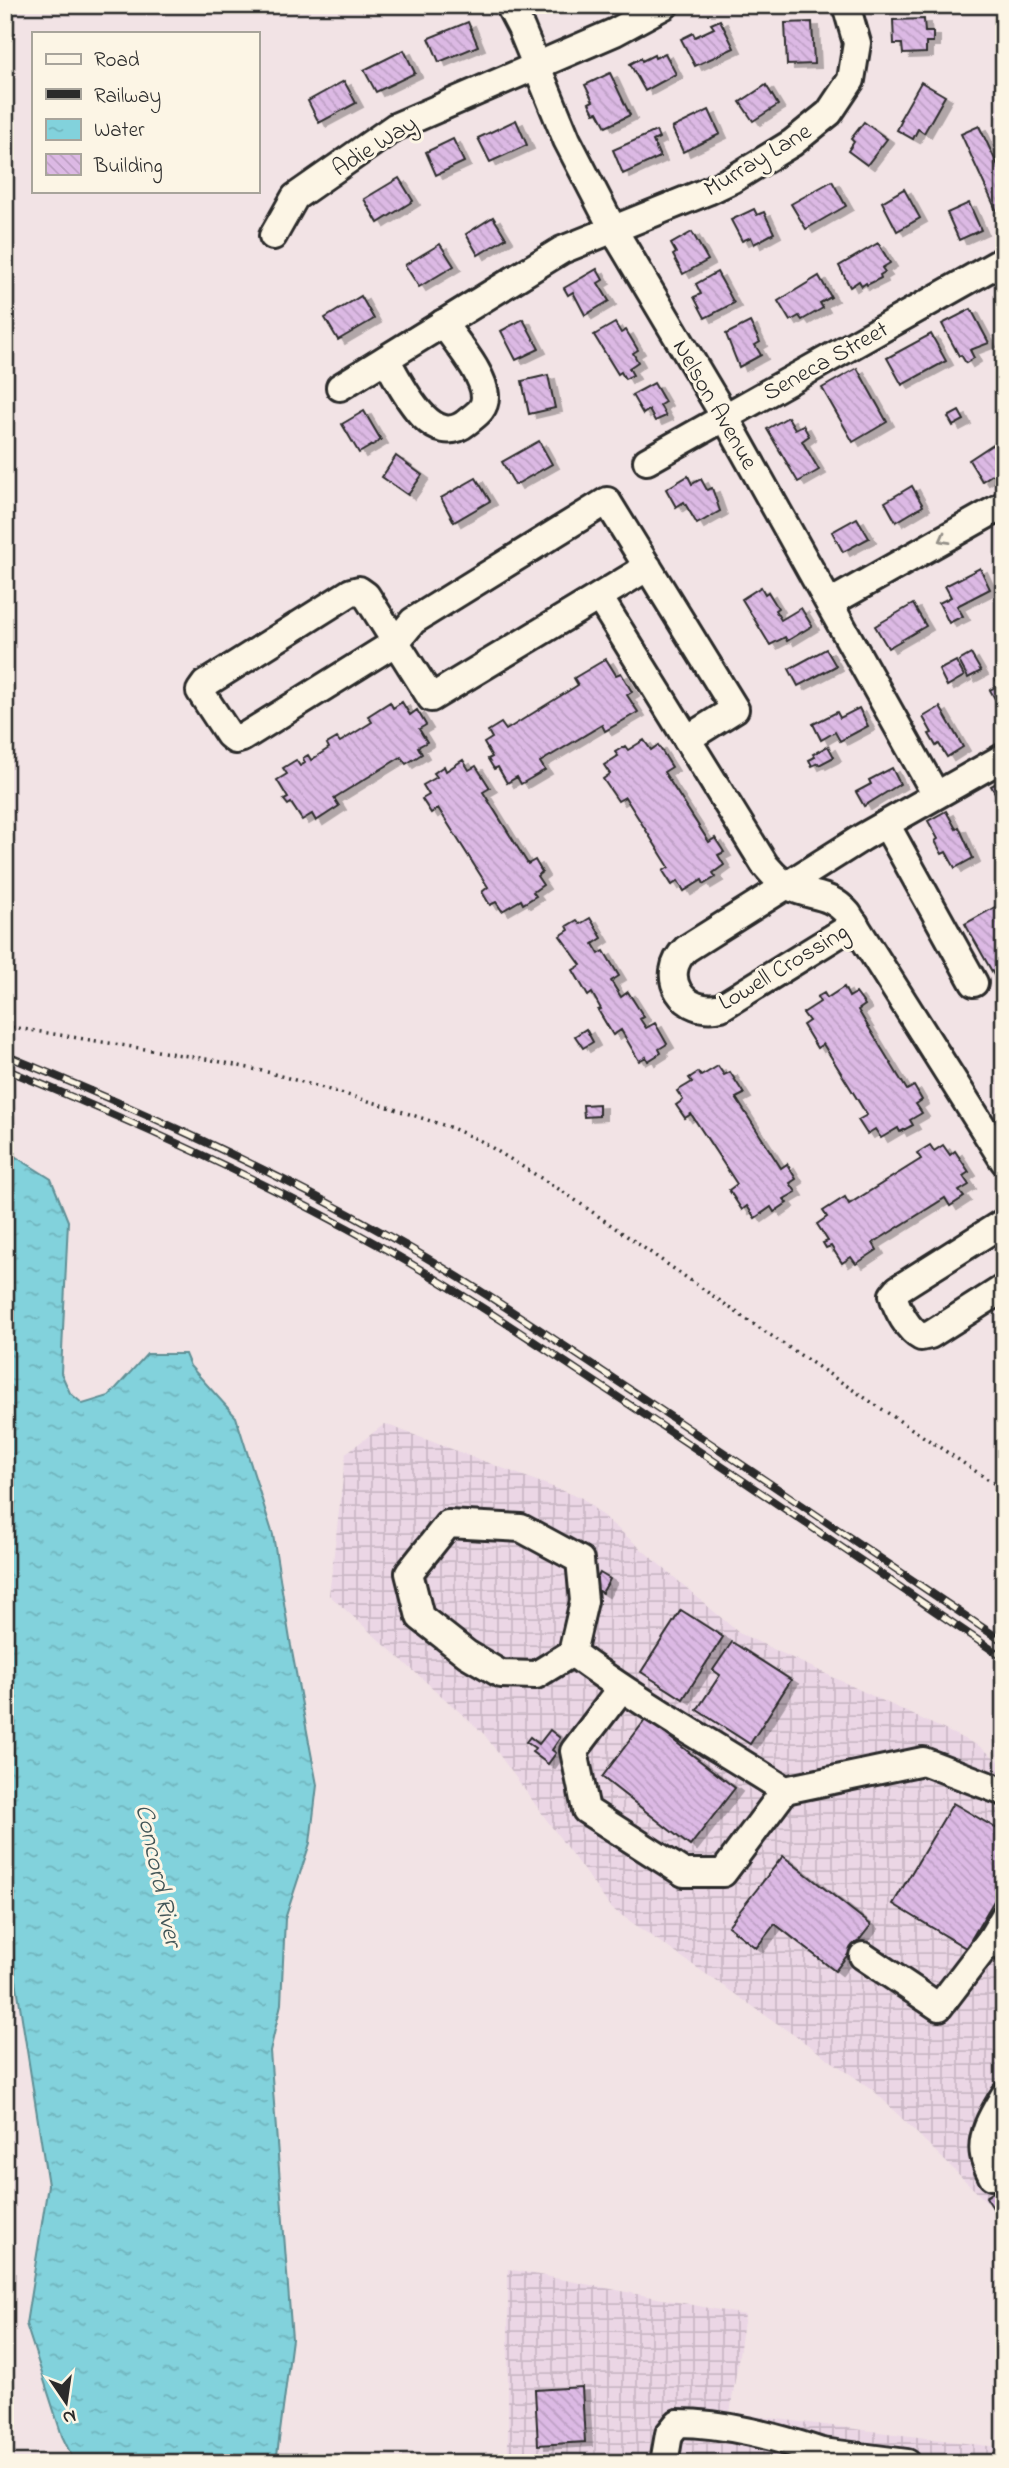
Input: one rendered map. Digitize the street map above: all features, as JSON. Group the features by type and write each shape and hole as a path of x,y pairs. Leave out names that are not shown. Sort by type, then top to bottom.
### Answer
{"street":[{"name":"Nelson Avenue","path":"509,5 522,28 567,140 613,229 724,417 936,795"},
{"name":"Adie Way","path":"273,236 295,197 395,127 615,32 665,5"},
{"name":"Murray Lane","path":"613,229 733,179 792,143 829,113 851,80 856,61 857,43 846,5"},
{"path":"340,387 562,250 613,229"},
{"name":"Seneca Street","path":"647,461 1004,260"},
{"path":"386,359 426,421 445,430 461,428 482,410 485,398 481,378 443,323"},
{"path":"648,567 431,698 396,642 366,595 359,590 351,592 205,684 200,691 229,735 235,740 242,738 396,642 413,621 607,500 735,709 687,739"},
{"path":"830,603 1004,505"},
{"path":"599,597 765,865 787,886 863,837 1004,757"},
{"path":"886,824 974,983"},
{"name":"Lowell Crossing","path":"787,886 839,903 855,925 730,1003 710,1010 698,1008 688,1002 679,993 674,980 677,957 696,942 787,886"},
{"path":"855,925 1004,1161"},
{"path":"1004,1222 898,1289 893,1295 895,1304 914,1333 921,1337 930,1335 1004,1288"},
{"path":"448,1524 522,1528 580,1560 584,1601 572,1653 536,1675 501,1674 467,1654 419,1617 409,1573 448,1524"},
{"path":"572,1653 621,1689 785,1790"},
{"path":"621,1689 575,1751 586,1810 684,1873 723,1872 785,1790 923,1762 1004,1792"},
{"path":"863,1956 939,2007 1000,1934"},
{"path":"992,2176 984,2154 985,2136 1004,2096"},
{"path":"664,2463 669,2434 678,2423 695,2423 774,2437 820,2457 907,2463"}],"path":[{"path":"5,1027 212,1060 267,1072 379,1104 452,1128 481,1141 565,1193 749,1321 1004,1490"}],"shaded area":[{"path":"385,1424 582,1498 739,1633 979,1746 1004,1765 1004,2219 873,2090 611,1908 484,1734 329,1595 346,1453"},
{"path":"508,2269 745,2315 730,2413 1004,2448 1004,2463 508,2463"}],"water":[{"name":"Concord River","path":"5,1150 51,1179 68,1221 61,1373 70,1393 83,1404 109,1396 147,1354 185,1354 190,1366 236,1417 273,1535 317,1785 310,1843 285,1919 281,2004 270,2051 292,2339 276,2463 75,2463 62,2436 26,2324 48,2185 14,1967 5,1857"}],"building":[{"path":"924,19 925,32 933,32 933,42 926,42 926,53 903,54 902,44 894,44 893,20"},
{"path":"720,20 734,48 695,66 681,39 693,33 695,37 714,28 711,24"},
{"path":"468,22 478,46 439,62 429,38"},
{"path":"812,22 814,64 787,65 785,23"},
{"path":"404,50 415,73 376,92 364,70"},
{"path":"665,53 676,74 645,91 630,64 641,58 642,61"},
{"path":"610,73 630,115 606,127 598,112 594,113 589,103 593,101 585,85"},
{"path":"344,81 356,103 319,123 308,101"},
{"path":"921,82 945,96 924,133 918,129 913,139 897,130 902,120 900,119"},
{"path":"766,85 778,105 753,121 740,102"},
{"path":"709,110 720,134 683,152 672,128"},
{"path":"516,120 527,145 490,162 478,138"},
{"path":"864,122 887,139 867,165 848,151 854,142 851,139"},
{"path":"979,126 1000,170 1004,168 1004,209 997,212 961,134"},
{"path":"656,131 659,138 653,141 660,157 623,174 613,150"},
{"path":"453,139 464,162 436,175 426,152"},
{"path":"399,178 413,201 378,223 364,199"},
{"path":"832,181 846,206 806,229 791,204"},
{"path":"904,189 920,218 897,231 882,202"},
{"path":"969,203 981,230 959,240 947,213"},
{"path":"754,209 757,215 764,212 774,233 754,244 751,237 742,241 731,220"},
{"path":"493,217 506,238 478,255 466,234"},
{"path":"692,232 708,260 683,274 673,255 676,253 671,244"},
{"path":"878,243 890,263 882,268 885,272 880,275 881,278 867,285 866,283 862,286 859,281 850,287 839,266"},
{"path":"440,244 454,266 419,287 405,265"},
{"path":"597,269 603,280 598,283 609,301 585,315 573,292 568,295 564,288"},
{"path":"717,272 734,303 705,318 694,297 701,294 696,284"},
{"path":"819,276 831,297 820,303 823,308 802,320 799,316 790,321 778,301"},
{"path":"361,296 374,319 338,340 325,318"},
{"path":"971,309 989,343 970,350 974,358 966,363 961,355 959,356 942,324"},
{"path":"523,319 539,349 516,360 501,331"},
{"path":"750,322 760,342 755,345 761,355 739,367 726,334"},
{"path":"615,323 621,333 626,330 638,350 633,353 638,362 629,368 633,375 625,379 621,372 618,374 594,335"},
{"path":"931,334 946,361 902,385 887,358"},
{"path":"857,368 887,422 853,442 822,388"},
{"path":"548,375 555,408 529,414 522,381"},
{"path":"654,383 665,402 660,405 666,416 655,421 649,410 643,414 632,395"},
{"path":"364,411 381,440 359,453 342,424"},
{"path":"959,411 964,420 953,426 948,417"},
{"path":"788,417 795,429 803,425 809,436 802,441 819,470 798,482 767,429"},
{"path":"539,441 552,464 515,485 502,462"},
{"path":"995,443 1004,457 1004,467 982,481 969,460"},
{"path":"396,456 422,475 408,495 382,477"},
{"path":"688,476 692,484 701,479 707,490 712,488 720,511 697,524 684,502 676,507 666,489"},
{"path":"476,478 490,501 454,522 441,498"},
{"path":"912,486 923,506 896,522 885,502"},
{"path":"857,518 869,538 843,552 832,532"},
{"path":"980,568 990,589 957,606 963,616 949,623 939,603 951,597 945,586"},
{"path":"761,587 765,594 768,592 778,608 775,610 781,620 801,608 812,626 787,641 785,637 770,645 742,599"},
{"path":"913,604 926,626 888,648 875,626"},
{"path":"826,649 836,666 798,686 789,669"},
{"path":"971,654 981,671 968,678 959,661"},
{"path":"606,659 616,675 621,673 632,692 627,695 638,712 605,731 602,725 540,762 545,770 521,784 517,777 507,783 498,767 494,769 488,759 492,757 484,743 492,738 488,731 501,723 506,730 578,685 574,678"},
{"path":"956,661 964,676 947,686 939,670"},
{"path":"1004,676 1003,713 990,690 999,685 996,680"},
{"path":"390,702 393,708 402,702 410,715 417,710 426,725 419,729 427,742 418,747 422,754 406,764 401,757 334,798 339,806 316,821 312,814 302,820 291,803 288,805 284,800 288,798 277,780 287,774 283,768 296,760 300,766 305,763 303,758 308,755 311,760 329,748 327,744 337,738 340,742 372,722 368,716"},
{"path":"940,707 963,747 947,757 939,744 936,746 923,717"},
{"path":"859,708 868,726 840,741 835,732 821,740 813,724 837,712 840,718"},
{"path":"644,740 651,750 658,745 672,767 664,772 709,842 715,838 724,852 718,855 724,865 713,873 716,877 704,884 702,880 684,891 678,881 672,885 663,871 669,867 625,797 618,801 603,779 610,774 604,765 618,756 615,752 625,746 628,750"},
{"path":"828,746 834,757 812,766 809,760 815,757 813,754"},
{"path":"463,760 469,770 476,766 490,788 483,792 528,864 535,860 542,872 537,876 543,885 533,892 536,896 523,904 521,900 502,911 496,902 490,905 482,892 488,887 438,808 431,813 422,799 429,795 423,785 437,777 434,773 444,766 446,771"},
{"path":"892,768 900,784 864,806 856,792 871,784 869,780"},
{"path":"1004,779 1004,808 991,786"},
{"path":"946,811 956,829 959,827 973,858 955,868 946,852 942,854 935,841 938,839 928,821"},
{"path":"1004,902 1004,969 994,975 965,924"},
{"path":"590,918 602,938 593,944 599,954 604,951 619,976 611,981 621,997 628,992 644,1017 640,1019 646,1028 655,1023 667,1044 659,1049 661,1053 648,1061 646,1057 639,1061 621,1030 613,1035 598,1010 601,1009 592,993 588,996 573,970 581,965 560,936 569,930 567,926 577,920 580,924"},
{"path":"844,987 849,997 856,993 865,1005 858,1010 907,1090 914,1086 922,1100 916,1104 922,1113 910,1120 913,1125 900,1132 898,1128 881,1138 875,1129 867,1134 858,1120 867,1115 823,1044 817,1048 803,1025 809,1021 803,1013 820,1002 817,997 824,993 827,998"},
{"path":"586,1029 593,1042 583,1048 575,1036"},
{"path":"718,1066 724,1075 730,1072 744,1094 736,1098 781,1168 787,1164 796,1179 790,1183 796,1192 784,1199 787,1203 774,1212 771,1207 755,1218 747,1206 742,1210 729,1190 737,1184 691,1114 685,1118 676,1105 683,1100 677,1091 692,1082 689,1078 698,1072 701,1076"},
{"path":"599,1104 599,1116 584,1117 583,1105"},
{"path":"930,1145 934,1151 943,1145 950,1155 955,1151 969,1172 963,1176 969,1185 959,1191 964,1197 950,1206 945,1198 873,1243 877,1250 856,1264 851,1257 842,1263 831,1246 826,1248 823,1243 828,1241 817,1224 827,1217 823,1211 845,1197 849,1204 921,1159 917,1153"},
{"path":"600,1573 610,1579 602,1593 592,1587"},
{"path":"681,1610 723,1637 683,1699 641,1672"},
{"path":"732,1642 791,1680 750,1744 697,1710 720,1675 713,1670"},
{"path":"646,1719 735,1788 690,1846 602,1777"},
{"path":"550,1730 560,1738 552,1750 556,1753 548,1764 532,1752 535,1748 526,1742 530,1737 539,1744"},
{"path":"953,1803 1004,1833 1004,1884 966,1948 893,1904"},
{"path":"783,1856 871,1925 835,1971 775,1924 756,1948 728,1926"},
{"path":"1004,2185 1004,2216 1000,2219 986,2197"},
{"path":"582,2387 585,2442 538,2445 535,2390"}],"railway":[{"path":"5,1055 245,1161 413,1250 468,1283 703,1438 1004,1642"},
{"path":"5,1069 101,1109 242,1174 407,1262 488,1311 644,1414 1004,1658"}]}
